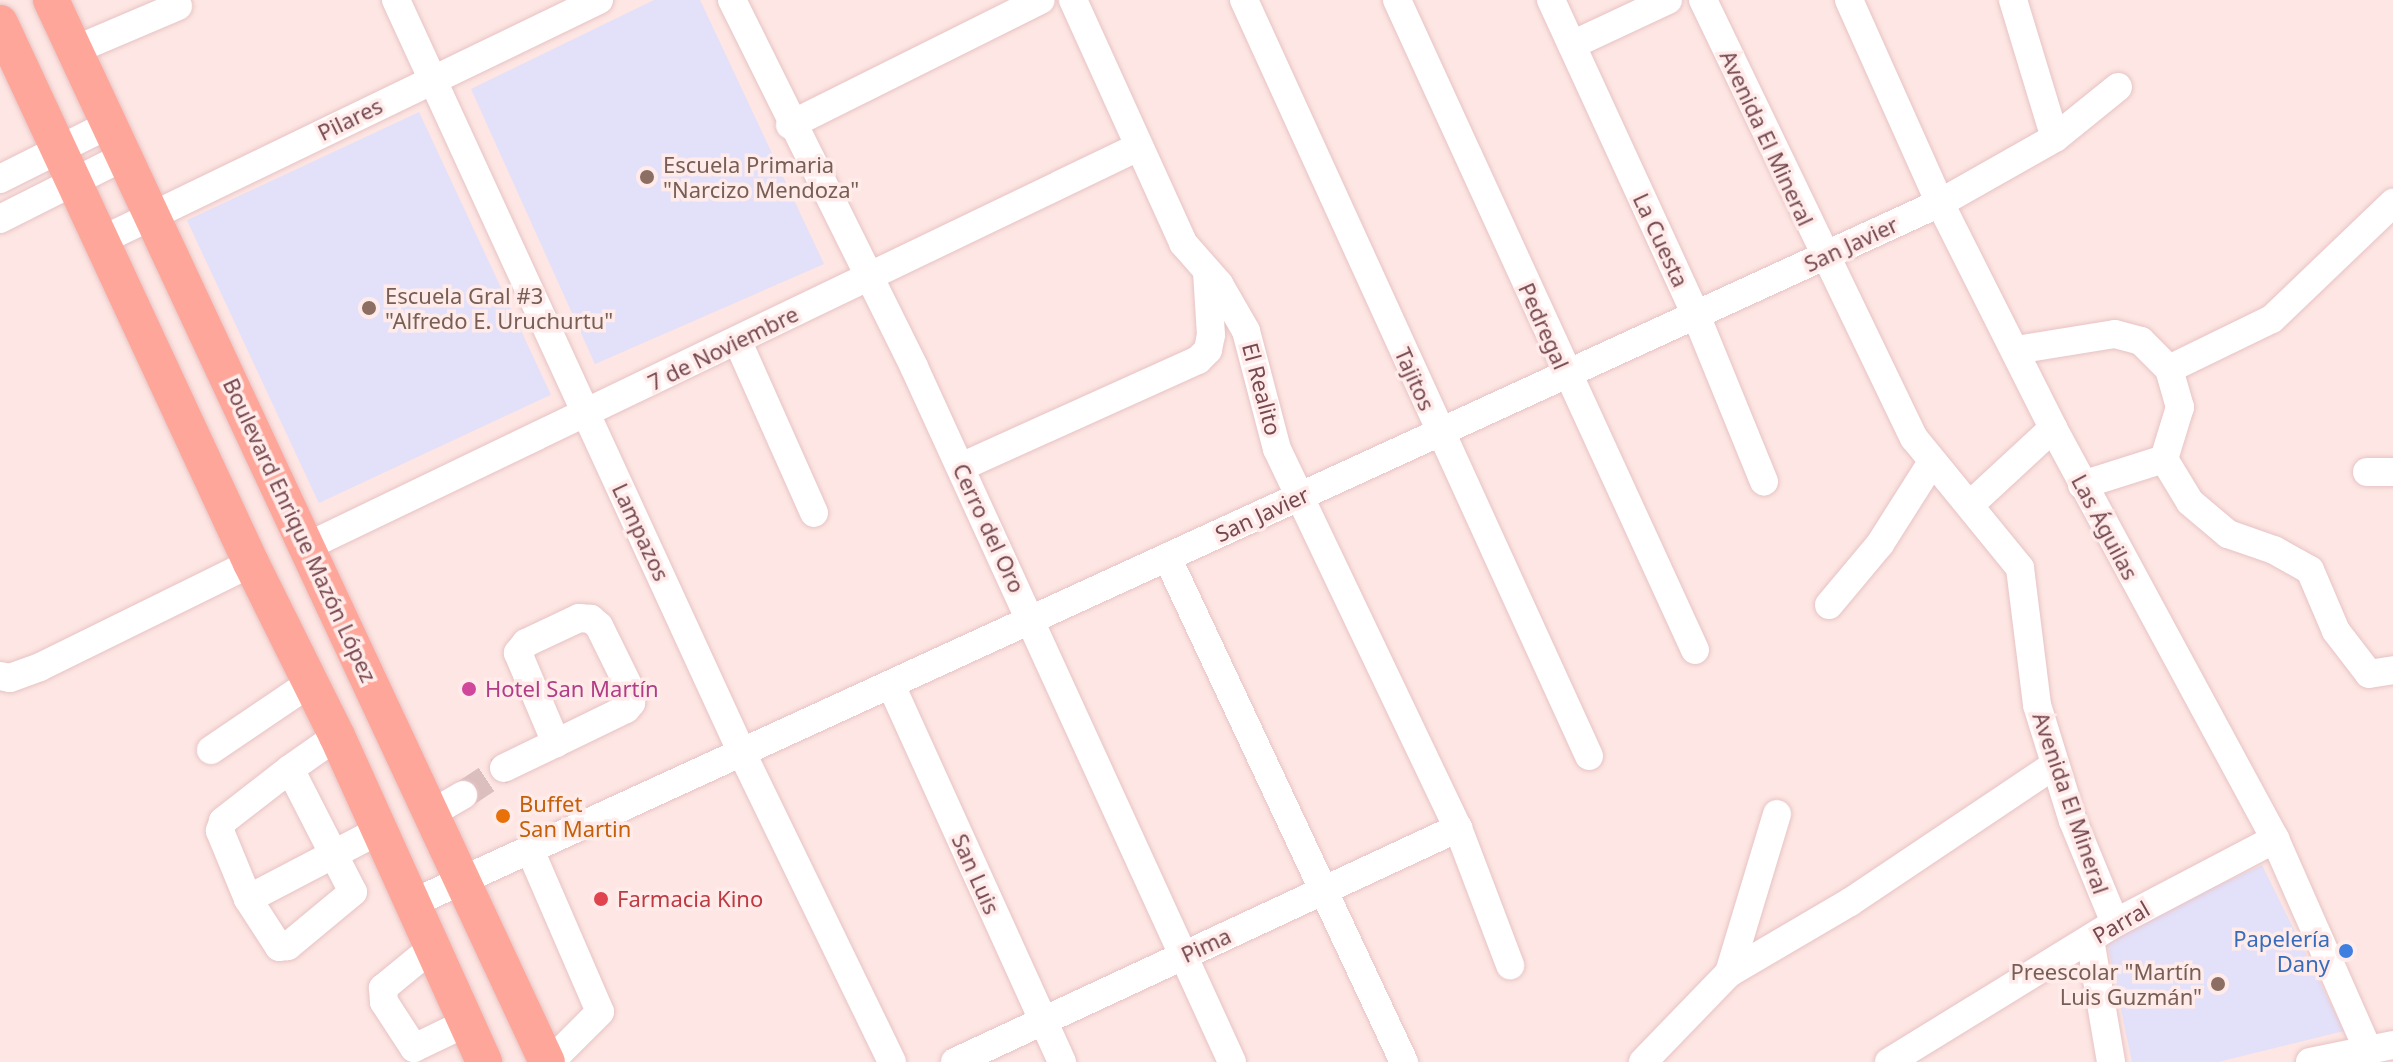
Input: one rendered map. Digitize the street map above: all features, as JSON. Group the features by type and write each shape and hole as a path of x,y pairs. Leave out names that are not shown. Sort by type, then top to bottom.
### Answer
{"main road":[{"name":"Boulevard Enrique Mazón López","path":"51,0 549,1062"},
{"path":"0,23 251,563 337,736 484,1062"}],"street":[{"name":"Lampazos","path":"396,0 742,753 892,1062"},
{"name":"Pilares","path":"102,240 599,0"},
{"name":"Cerro del Oro","path":"732,0 790,125 869,276 961,467 1181,956 1232,1062"},
{"path":"790,125 1041,0"},
{"name":"El Realito","path":"1073,0 1136,148 1183,243 1207,272 1246,331 1265,416 1458,828 1510,965"},
{"name":"Tajitos","path":"1244,0 1589,756"},
{"name":"Pedregal","path":"1397,0 1566,375 1695,650"},
{"name":"La Cuesta","path":"1551,0 1696,315 1764,482"},
{"path":"1572,45 1668,0"},
{"name":"Avenida El Mineral","path":"1703,0 1890,394 1932,462 1971,504 2020,568 2029,661 2053,766 2115,923"},
{"name":"Las Águilas","path":"1849,0 1940,203 2053,428 2275,839 2380,1047"},
{"path":"2013,0 2055,138"},
{"path":"75,50 178,6"},
{"name":"San Javier","path":"413,903 1940,203 2055,138 2118,87"},
{"path":"0,179 60,149 118,140"},
{"path":"0,219 76,181 118,140"},
{"name":"7 de Noviembre","path":"308,546 587,415 1136,148"},
{"path":"2169,369 2272,319 2393,203"},
{"path":"961,467 1198,360 1208,350 1211,335 1207,272"},
{"path":"2016,350 2115,334 2141,341 2169,369 2180,407 2164,459 2190,502 2228,534 2274,550 2310,570 2336,631 2369,674 2393,670"},
{"path":"738,342 814,513"},
{"path":"1971,504 2053,428"},
{"path":"2082,485 2164,459"},
{"path":"1829,605 1880,544 1932,462"},
{"path":"1167,557 1404,1062"},
{"path":"0,676 10,678 40,667 251,563"},
{"path":"504,768 556,743 631,703 632,693 599,626 591,619 579,618 526,643 518,653 556,743"},
{"path":"211,750 310,683"},
{"name":"San Luis","path":"891,685 1062,1062"},
{"path":"290,769 352,885 351,897 288,946 272,942 248,899 220,831 223,821 290,769 337,736"},
{"path":"1643,1062 1729,973 1850,902 2053,766"},
{"path":"432,813 463,795"},
{"path":"1729,973 1777,814"},
{"name":"Pima","path":"955,1062 1458,828"},
{"path":"248,899 335,850 380,830"},
{"name":"Parral","path":"1892,1061 2115,923 2275,839"},
{"path":"530,850 600,1012 549,1062"},
{"path":"2090,939 2111,1062"},
{"path":"433,947 383,988 384,1002 414,1048 466,1023"},
{"path":"2310,1062 2380,1047"}],"shaded area":[{"name":"Escuela Primaria \"Narcizo Mendoza\"","path":"654,0 700,0 824,264 595,364 471,89"},
{"name":"Escuela Gral #3 \"Alfredo E. Uruchurtu\"","path":"419,112 551,395 319,503 187,220"},
{"name":"Preescolar \"Martín Luis Guzmán\"","path":"2262,865 2344,1031 2218,1062 2132,1062 2106,937"}],"tunnel":[{"path":"463,795 504,768"}],"place":[{"name":"Escuela Primaria \"Narcizo Mendoza\"","path":"647,177"},
{"name":"Escuela Gral #3 \"Alfredo E. Uruchurtu\"","path":"369,308"},
{"name":"Hotel San Martín","path":"469,689"},
{"name":"Buffet San Martin","path":"503,816"},
{"name":"Farmacia Kino","path":"601,899"},
{"name":"Papelería Dany","path":"2346,951"},
{"name":"Preescolar \"Martín Luis Guzmán\"","path":"2218,984"}]}
